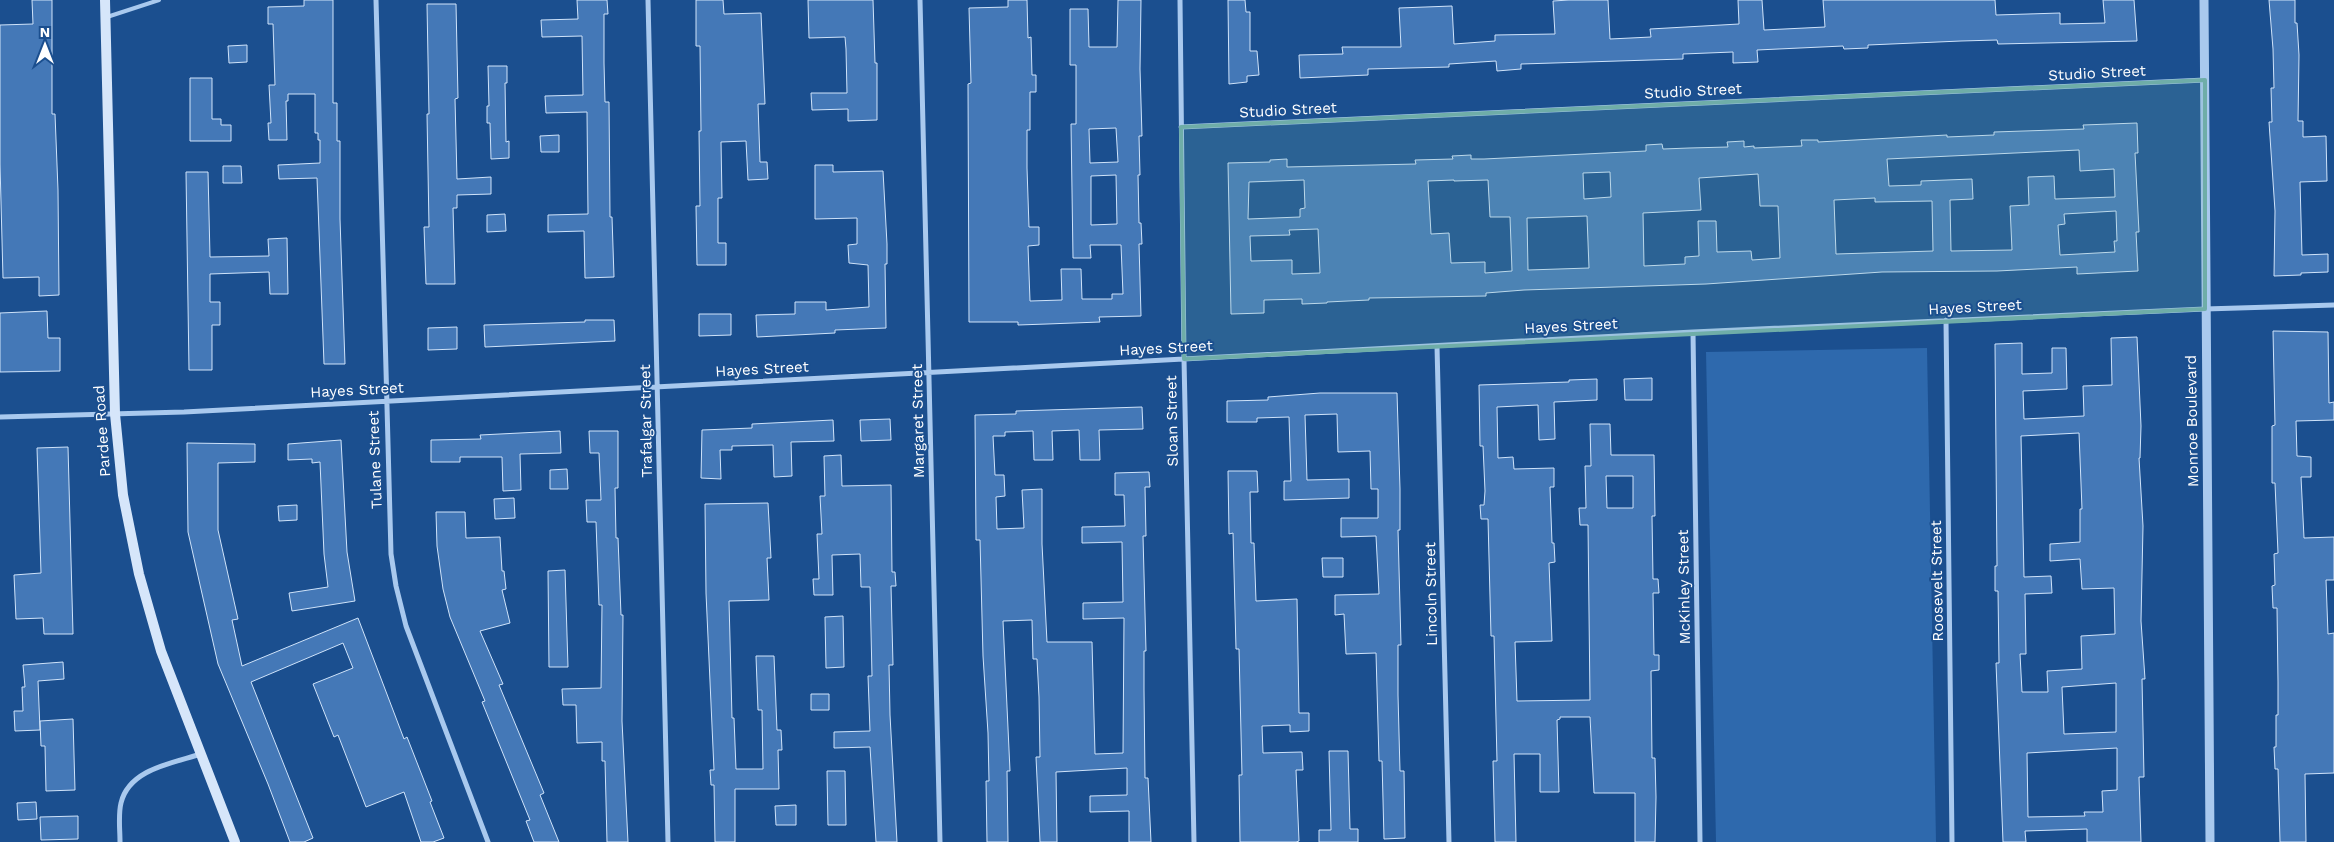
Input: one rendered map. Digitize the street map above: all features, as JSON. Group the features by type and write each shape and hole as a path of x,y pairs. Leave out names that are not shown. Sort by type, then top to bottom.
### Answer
{"main road":[{"name":"Pardee Road","path":"105,0 115,414 122,495 139,574 161,651 235,842"}],"street":[{"name":"Tulane Street","path":"376,0 391,554 396,586 406,626 488,842"},
{"name":"Trafalgar Street","path":"648,0 668,842"},
{"name":"Margaret Street","path":"920,0 940,842"},
{"name":"Sloan Street","path":"1180,0 1184,359 1194,842"},
{"name":"Monroe Boulevard","path":"2204,0 2210,842"},
{"name":"Studio Street","path":"1181,127 2205,80"},
{"name":"Hayes Street","path":"0,417 115,414 386,401 1693,332 2205,308 2334,305"},
{"name":"Roosevelt Street","path":"1946,320 1952,842"},
{"name":"McKinley Street","path":"1693,332 1700,842"},
{"name":"Lincoln Street","path":"1437,346 1449,842"},
{"path":"120,842 121,801 131,783 148,772 201,754"}],"lane":[{"path":"105,18 159,0"}],"highlighted area":[{"path":"2205,80 2205,309 1184,359 1181,127"}],"shaded area":[{"path":"1927,348 1936,842 1716,842 1706,352"}],"building":[{"path":"32,0 52,0 52,114 55,114 58,190 59,295 39,296 39,277 3,278 0,164 0,25 33,24"},
{"path":"304,0 333,0 333,103 337,103 337,141 340,141 340,219 345,364 324,364 317,178 279,179 278,165 320,163 320,140 318,140 318,133 315,133 315,94 288,94 288,101 286,101 287,140 269,140 268,123 271,123 269,85 275,85 273,24 268,24 268,7 304,6"},
{"path":"577,0 607,0 608,14 604,14 604,63 605,102 609,102 610,217 612,217 614,277 585,278 584,231 548,232 548,215 588,214 587,112 546,113 545,96 583,95 582,36 542,37 541,20 578,19"},
{"path":"696,0 723,0 724,14 761,13 765,104 758,104 760,162 767,162 768,179 748,180 746,141 721,142 722,198 718,198 718,243 726,243 726,265 697,265 696,206 700,206 699,131 701,131 700,46 696,46"},
{"path":"808,0 873,0 875,63 877,63 877,120 848,121 848,109 812,110 811,93 847,93 846,49 845,37 809,38"},
{"path":"1008,0 1027,0 1028,38 1031,37 1032,75 1036,75 1036,92 1030,92 1030,130 1027,130 1029,227 1039,227 1039,245 1028,246 1030,301 1062,300 1061,269 1081,269 1082,299 1112,299 1112,294 1123,294 1121,245 1090,245 1091,258 1073,258 1071,124 1076,124 1076,65 1070,65 1070,9 1088,9 1089,47 1117,47 1118,0 1141,0 1140,69 1142,136 1139,136 1140,175 1138,175 1139,223 1141,223 1142,244 1139,244 1141,316 1099,317 1100,322 1047,324 1018,325 1018,322 969,322 968,84 971,83 969,8 1008,7","holes":["1116,128 1118,162 1090,163 1089,129","1116,175 1117,224 1091,225 1091,176"]},
{"path":"1228,0 1245,0 1246,12 1250,12 1250,51 1257,51 1259,75 1247,76 1247,82 1229,84"},
{"path":"1608,0 1610,39 1651,37 1650,29 1739,24 1738,0 1762,0 1764,30 1825,27 1823,0 1995,0 1996,15 2060,13 2060,24 2105,23 2103,0 2134,0 2137,41 1998,44 1997,40 1868,45 1868,48 1844,49 1843,46 1757,50 1758,62 1733,63 1733,52 1683,54 1683,59 1521,64 1521,69 1497,71 1496,61 1449,64 1449,67 1368,69 1368,75 1300,78 1299,55 1343,54 1342,47 1401,47 1399,8 1452,6 1454,44 1495,41 1495,35 1555,34 1553,1"},
{"path":"2269,0 2295,0 2295,23 2297,23 2299,55 2298,121 2303,121 2303,137 2326,136 2327,181 2300,182 2302,255 2328,254 2328,272 2274,276 2275,211 2269,122 2272,122 2271,88 2274,88"},
{"path":"427,4 456,4 458,98 455,99 457,179 491,177 491,194 457,195 457,208 453,208 455,284 426,284 424,227 429,227"},
{"path":"247,45 247,62 229,63 228,46"},
{"path":"488,66 507,66 507,83 505,83 506,142 509,141 509,158 491,159 490,123 487,123 487,106 489,106"},
{"path":"190,78 212,78 212,119 221,119 221,125 231,125 231,141 190,141"},
{"path":"2137,123 2138,153 2135,153 2139,232 2136,232 2138,271 2077,274 2077,267 1997,271 1882,272 1706,284 1524,290 1486,293 1486,296 1369,298 1369,300 1302,304 1302,299 1264,300 1264,313 1231,314 1228,163 1270,162 1270,160 1287,159 1287,167 1416,164 1415,160 1453,159 1452,156 1471,155 1471,159 1484,159 1646,151 1646,145 1662,144 1663,149 1728,147 1727,142 1744,141 1744,147 1754,146 1754,148 1802,146 1801,140 1818,140 1818,142 1947,135 1947,137 1994,135 1994,132 2084,129 2083,125","holes":["2079,150 2080,171 2114,169 2115,197 2055,199 2054,176 2028,177 2029,205 2010,206 2012,250 1951,251 1950,200 1973,199 1972,179 1921,181 1921,185 1889,186 1887,159","1610,172 1611,197 1584,199 1583,173","1758,174 1760,206 1778,206 1780,258 1752,260 1751,251 1717,252 1716,221 1698,221 1699,256 1685,257 1685,264 1644,266 1643,213 1701,210 1699,178","1304,180 1305,208 1300,209 1300,217 1248,219 1249,182","1488,180 1490,217 1510,217 1512,271 1485,273 1485,262 1451,263 1449,233 1431,234 1428,181","1875,198 1875,202 1932,201 1933,251 1836,254 1834,200","2116,211 2117,241 2114,241 2115,252 2060,255 2058,225 2065,224 2064,214","1587,216 1589,268 1528,270 1527,218","1318,229 1320,273 1292,274 1292,260 1251,261 1250,236 1290,235 1289,230"]},
{"path":"559,135 559,152 541,152 540,136"},
{"path":"815,165 833,165 833,172 883,171 887,244 887,264 885,264 886,328 835,330 835,333 757,337 756,315 795,314 795,302 826,302 826,310 869,307 868,265 849,263 848,245 857,244 857,218 815,219"},
{"path":"223,166 241,166 242,183 223,183"},
{"path":"186,172 208,172 210,257 269,256 268,239 287,238 288,294 270,294 269,272 210,274 210,302 220,302 220,325 212,325 212,370 189,370"},
{"path":"505,214 506,231 487,232 487,215"},
{"path":"47,311 48,338 60,338 60,371 0,372 0,313"},
{"path":"699,314 731,314 731,335 699,336"},
{"path":"585,320 614,320 615,341 485,347 484,325 585,322"},
{"path":"457,327 457,349 428,350 428,328"},
{"path":"2273,331 2328,332 2329,403 2334,402 2334,420 2296,421 2297,456 2311,457 2311,477 2301,477 2304,538 2334,537 2334,580 2326,580 2328,634 2334,633 2334,773 2305,774 2306,842 2280,842 2278,769 2275,769 2274,747 2276,747 2276,715 2278,715 2277,608 2273,608 2272,586 2275,585 2274,554 2278,553 2275,483 2272,483 2272,426 2275,425"},
{"path":"2137,337 2141,426 2139,458 2143,526 2141,621 2145,679 2142,679 2144,777 2139,777 2141,842 2087,842 2087,829 2025,831 2026,842 2003,842 1996,663 1999,663 1998,591 1995,591 1995,566 1997,566 1995,344 2022,343 2022,374 2052,373 2052,348 2066,348 2067,389 2023,391 2024,419 2084,416 2083,386 2112,385 2111,338","holes":["2079,433 2082,509 2080,509 2080,542 2050,544 2050,561 2080,559 2082,589 2114,588 2115,634 2081,636 2082,669 2047,671 2048,692 2022,692 2020,654 2026,654 2025,594 2052,593 2051,576 2024,577 2021,436","2116,683 2116,732 2064,734 2062,687","2117,748 2117,790 2102,791 2103,812 2084,812 2085,816 2028,817 2027,753"]},
{"path":"1652,378 1652,400 1625,400 1624,379"},
{"path":"1597,379 1597,400 1554,402 1555,439 1539,440 1538,405 1497,407 1498,458 1513,457 1514,469 1554,468 1554,487 1550,487 1552,543 1554,543 1555,562 1549,563 1552,641 1515,642 1517,701 1590,700 1588,525 1580,525 1579,508 1586,508 1585,466 1591,466 1590,424 1610,424 1611,455 1654,455 1655,516 1652,516 1653,579 1658,579 1659,593 1653,593 1654,655 1659,655 1659,670 1651,671 1652,758 1655,758 1656,797 1655,842 1635,842 1635,793 1594,793 1590,717 1560,717 1557,720 1559,792 1540,792 1540,754 1514,754 1516,842 1495,842 1493,761 1497,761 1494,636 1491,636 1488,519 1481,519 1480,505 1484,505 1485,491 1483,446 1480,446 1479,385 1569,382 1569,380","holes":["1606,476 1633,476 1633,508 1607,508"]},
{"path":"1320,393 1397,393 1401,645 1398,645 1398,695 1400,771 1404,771 1405,838 1384,839 1382,761 1379,761 1376,653 1346,654 1344,614 1335,615 1335,595 1379,594 1376,536 1341,537 1341,518 1378,518 1378,489 1371,489 1370,451 1338,452 1337,414 1305,415 1307,480 1349,479 1349,498 1284,500 1284,481 1291,481 1289,417 1257,418 1257,422 1227,422 1227,401 1268,400 1268,397"},
{"path":"1142,407 1143,429 1099,430 1100,460 1080,460 1079,430 1052,431 1053,460 1034,460 1033,431 1005,432 1005,436 993,436 995,475 1004,475 1005,496 996,497 997,529 1024,528 1022,490 1042,489 1042,544 1047,642 1092,642 1095,754 1123,753 1124,618 1083,619 1083,603 1123,602 1122,542 1082,543 1082,527 1125,526 1124,495 1115,495 1115,473 1149,472 1150,487 1145,487 1146,536 1143,536 1146,651 1144,651 1145,778 1148,778 1151,842 1129,842 1129,811 1090,812 1090,796 1127,795 1127,768 1056,772 1057,842 1040,842 1036,757 1040,757 1039,697 1037,659 1033,659 1032,620 1003,621 1010,771 1007,771 1008,842 987,842 986,781 989,781 988,733 983,656 980,540 976,540 975,415 1016,414 1016,411"},
{"path":"890,419 891,440 861,441 860,420"},
{"path":"833,420 834,441 791,442 792,476 774,477 773,445 732,446 732,450 720,450 721,479 701,478 702,430 752,428 752,424"},
{"path":"560,431 561,453 520,454 521,490 503,491 502,457 460,457 460,462 431,462 431,440 481,439 480,435"},
{"path":"589,431 618,431 618,488 615,488 616,538 618,538 621,615 623,615 622,721 628,842 607,842 605,761 602,761 602,742 577,743 576,705 563,705 562,689 601,688 602,605 599,605 596,522 587,522 586,500 601,500 599,453 590,453"},
{"path":"341,440 347,552 355,601 292,611 289,593 328,587 324,554 320,462 312,463 312,459 288,460 288,444"},
{"path":"187,443 255,444 255,462 218,463 218,530 238,619 232,620 242,666 358,618 404,739 407,737 444,838 433,842 421,842 404,792 366,807 338,735 334,737 313,684 353,668 343,643 251,682 313,838 304,842 290,842 218,664 188,532"},
{"path":"68,447 73,634 44,634 43,618 16,619 14,575 41,573 37,448"},
{"path":"841,455 842,486 891,485 892,572 895,572 896,586 891,586 893,665 889,665 897,842 876,842 870,747 834,748 834,732 870,731 868,676 872,676 870,587 861,587 860,554 832,555 833,595 814,595 813,579 819,579 817,534 822,534 820,496 825,496 824,456"},
{"path":"567,469 568,489 550,489 550,470"},
{"path":"1228,471 1257,471 1258,492 1250,492 1251,543 1254,543 1256,601 1297,599 1299,713 1309,713 1309,731 1290,732 1290,725 1262,726 1263,753 1302,752 1303,770 1296,770 1299,841 1296,842 1240,842 1239,775 1242,775 1239,649 1236,649 1233,533 1229,534"},
{"path":"514,498 515,518 495,519 494,499"},
{"path":"768,503 771,558 767,558 769,600 729,601 732,718 734,718 736,769 763,769 762,710 758,710 756,656 774,656 777,730 781,730 782,750 778,750 779,789 735,789 735,842 715,842 714,785 711,785 710,770 714,770 706,593 705,504"},
{"path":"297,505 297,520 279,521 278,506"},
{"path":"436,512 465,512 466,538 500,537 502,571 504,571 506,589 502,590 510,623 480,631 503,684 499,685 544,793 540,795 559,842 534,842 526,821 530,820 482,702 485,701 450,617 443,589 437,546"},
{"path":"1322,558 1343,558 1343,577 1323,577"},
{"path":"565,570 568,667 549,667 548,571"},
{"path":"843,616 844,667 826,668 825,617"},
{"path":"63,662 64,679 38,681 40,730 15,731 14,711 23,711 22,687 25,687 23,665"},
{"path":"811,694 829,694 829,710 811,710"},
{"path":"73,719 75,790 46,791 45,746 41,746 40,721"},
{"path":"1329,751 1348,751 1350,829 1358,829 1358,842 1319,842 1319,830 1331,830"},
{"path":"827,771 845,771 846,825 828,825"},
{"path":"36,802 37,819 18,820 17,803"},
{"path":"796,805 796,825 776,825 775,806"},
{"path":"78,816 78,839 41,840 40,817"}]}
